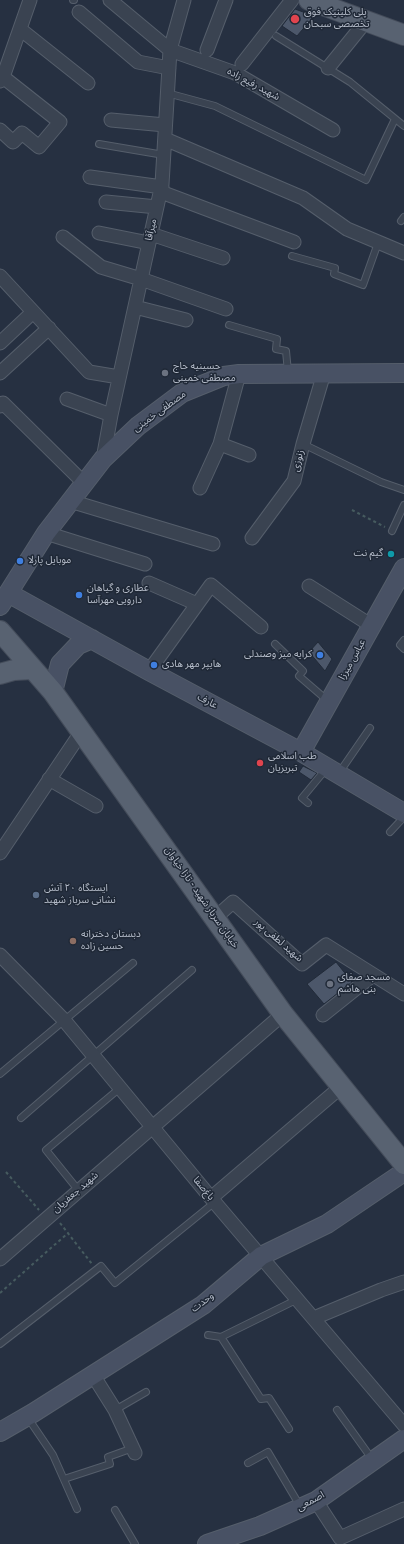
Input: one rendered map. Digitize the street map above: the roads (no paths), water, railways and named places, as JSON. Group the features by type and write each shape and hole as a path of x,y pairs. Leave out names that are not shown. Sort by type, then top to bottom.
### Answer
{"main road":[{"path":"310,0 404,35"},
{"name":"مصطفی خمینی","path":"4,599 46,533 103,459 138,426 182,393 224,376 240,374 404,373"},
{"name":"عباس میرزا","path":"301,752 403,571"},
{"name":"عارف","path":"4,599 92,640 301,752 404,813"},
{"name":"خیابان سرباز شهید - تازا خیاوان","path":"0,631 53,692 82,731 283,1014 404,1164"},
{"path":"53,692 60,664 78,645 92,640"},
{"path":"0,674 14,670 32,669"},
{"name":"وحدت","path":"0,1432 203,1305 260,1256 327,1224 404,1172"},
{"name":"اصمعی","path":"208,1544 260,1526 308,1504 404,1439"}],"street":[{"path":"0,130 13,142 22,133 39,147 60,122 1,79 5,56 20,29 30,0"},
{"path":"110,0 170,50"},
{"name":"میرآقا","path":"103,459 110,415 161,190 170,50 184,0"},
{"path":"207,50 226,0"},
{"path":"242,64 292,0"},
{"path":"79,12 138,62 169,68"},
{"path":"328,68 366,21"},
{"path":"20,29 88,83"},
{"name":"شهید رفیع زاده","path":"170,50 235,73 332,130"},
{"path":"111,120 165,124"},
{"path":"165,139 303,198 347,229 404,253"},
{"path":"90,177 161,190 294,242"},
{"path":"106,202 157,207"},
{"path":"99,234 150,239 223,258"},
{"path":"63,237 101,267 141,279 226,309"},
{"path":"1,280 49,328 89,372 119,378"},
{"path":"135,307 186,320"},
{"path":"0,343 33,312"},
{"path":"0,373 49,328"},
{"name":"زنوزی","path":"252,538 294,480 324,373"},
{"path":"200,488 220,444 240,374"},
{"path":"67,399 110,415"},
{"path":"1,405 84,482"},
{"path":"220,444 249,455"},
{"path":"70,501 213,544"},
{"path":"46,533 145,564"},
{"path":"149,583 197,604"},
{"path":"149,671 210,585 261,627"},
{"path":"309,586 372,626"},
{"path":"0,853 82,731"},
{"path":"49,779 96,806"},
{"name":"شهید لطفی پور","path":"215,918 233,902 302,964 326,945 373,975 402,989"},
{"name":"باغ‌صفا","path":"0,955 64,1020 260,1256 404,1425"},
{"path":"323,1015 373,975"},
{"name":"شهید جعفریان","path":"0,1259 283,1014"},
{"path":"213,1200 342,1086"},
{"path":"314,1318 404,1282"},
{"path":"93,1375 115,1410 134,1451"},
{"path":"308,1504 340,1538 404,1509"}],"lane":[{"path":"276,36 350,82 404,126"},
{"path":"167,94 215,106 366,180 395,119"},
{"path":"99,144 164,155"},
{"path":"292,256 335,268 334,274 363,285 378,242"},
{"path":"229,325 278,339 276,349 286,351 288,374"},
{"path":"303,444 381,482 404,490"},
{"path":"392,531 404,505"},
{"path":"404,640 400,645 404,649"},
{"path":"275,644 302,671 299,676 329,702"},
{"path":"308,803 302,798 333,771 370,728"},
{"path":"390,832 404,817"},
{"path":"0,1074 133,963"},
{"path":"21,1118 192,970"},
{"path":"79,1191 46,1150 120,1088"},
{"path":"0,1344 101,1266 115,1284 213,1200"},
{"path":"208,1335 221,1337 298,1299"},
{"path":"221,1337 261,1399 269,1398 289,1429"},
{"path":"115,1410 146,1392"},
{"path":"337,1410 373,1461"},
{"path":"27,1416 53,1455 76,1509"},
{"path":"64,1479 110,1464 108,1457 134,1451"},
{"path":"248,1463 268,1452 308,1504"},
{"path":"115,1510 135,1544"}],"place":[{"name":"پلی کلینیک فوق تخصصی سبحان","path":"295,19"},
{"name":"حسینیه حاج مصطفی خمینی","path":"165,373"},
{"name":"گیم نت","path":"391,554"},
{"name":"موبایل پارلا","path":"20,561"},
{"name":"عطاری و گیاهان دارویی مهرآسا","path":"79,595"},
{"name":"کرایه میز وصندلی","path":"320,655"},
{"name":"هایپر مهر هادی","path":"154,665"},
{"name":"طب اسلامی تبریزیان","path":"260,763"},
{"name":"ایستگاه ۲۰ آتش نشانی سرباز شهید","path":"36,895"},
{"name":"دبستان دخترانه حسین زاده","path":"73,941"},
{"name":"مسجد صفای بنی هاشم","path":"330,984"}]}
